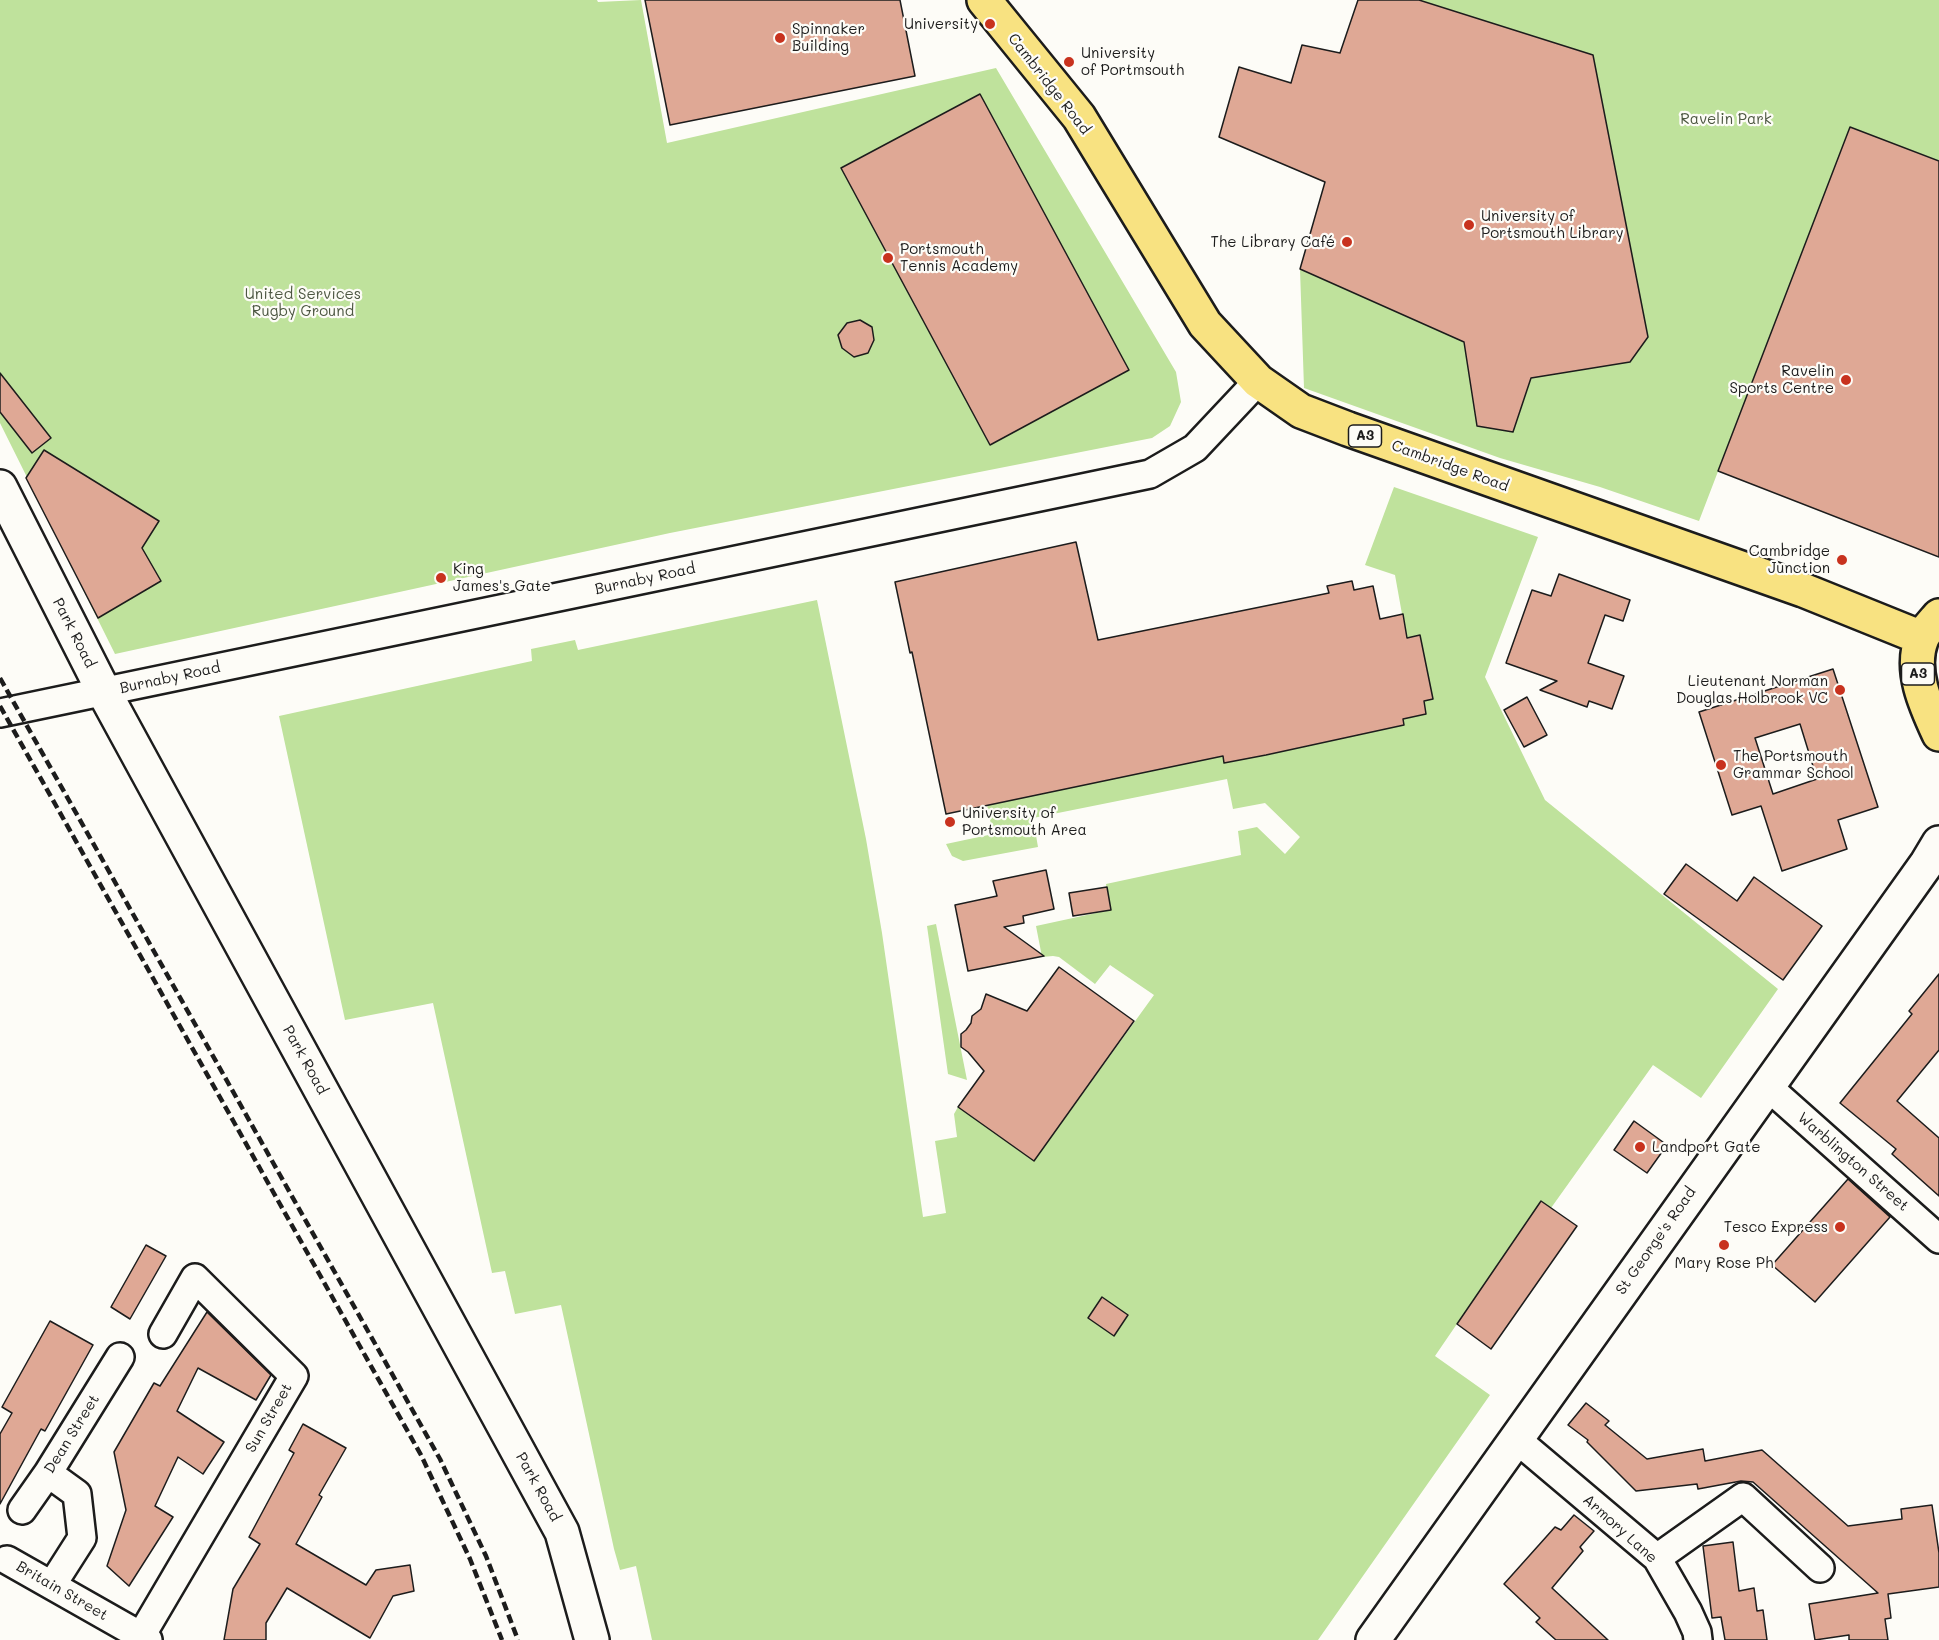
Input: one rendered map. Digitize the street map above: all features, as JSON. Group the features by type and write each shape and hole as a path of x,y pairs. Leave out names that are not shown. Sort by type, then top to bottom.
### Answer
{"main road":[{"name":"Cambridge Road","path":"984,0 1079,117 1205,324 1258,381 1301,411 1803,590 1931,627"},
{"name":"A3","path":"1931,627 1917,666 1929,714 1939,734"}],"street":[{"name":"Burnaby Road","path":"0,713 1150,474 1195,448 1258,381"},
{"name":"Park Road","path":"0,487 104,692 562,1532 592,1640"},
{"name":"St George's Road","path":"1373,1640 1939,843"},
{"name":"Warblington Street","path":"1767,1086 1939,1239"},
{"name":"Sun Street","path":"145,1638 294,1376 195,1278 163,1334"},
{"name":"Dean Street","path":"22,1510 48,1473 120,1357"},
{"name":"Armory Lane","path":"1515,1439 1657,1558 1688,1612 1698,1640"},
{"path":"48,1473 77,1494 82,1538 52,1585"},
{"path":"1657,1558 1743,1497 1820,1568"},
{"name":"Britain Street","path":"7,1560 145,1638"}],"green space":[{"name":"United Services Rugby Ground","path":"0,0 597,0 598,2 641,0 667,143 996,68 1176,372 1181,402 1170,426 1152,438 670,533 115,654 0,423"},
{"name":"Ravelin Park","path":"1419,0 1939,0 1939,161 1850,127 1699,521 1600,487 1500,458 1304,388 1300,269 1464,342 1477,425 1513,432 1531,378 1630,362 1648,337 1593,55"},
{"path":"1394,487 1538,537 1485,677 1545,800 1778,989 1701,1098 1653,1065 1551,1208 1541,1201 1435,1356 1490,1395 1318,1640 652,1640 636,1566 620,1570 614,1549 561,1305 515,1314 505,1271 492,1273 433,1003 345,1020 279,716 532,661 531,649 575,640 578,650 817,600 866,839 882,933 923,1217 946,1213 935,1141 957,1137 954,1114 958,1107 1034,1161 1154,995 1110,965 1095,984 1059,957 1042,957 1036,926 1110,910 1106,884 1241,855 1238,831 1257,827 1285,854 1300,837 1265,803 1233,809 1227,779 1033,818 1038,847 963,861 952,856 946,844 993,834 987,805 1223,756 1224,763 1404,725 1380,619 1402,614 1395,575 1365,565"},
{"path":"936,924 967,1080 948,1074 927,926"}],"building":[{"name":"Spinnaker Building","path":"645,0 900,0 915,76 670,125"},
{"name":"University of Portsmouth Library","path":"1358,0 1419,0 1593,55 1648,337 1630,362 1531,378 1513,432 1477,426 1464,342 1300,269 1325,182 1219,137 1239,67 1291,83 1302,45 1340,53"},
{"path":"980,94 1129,370 990,445 841,168"},
{"name":"Ravelin Sports Centre","path":"1850,127 1939,161 1939,557 1718,471"},
{"path":"860,320 872,327 874,340 868,353 854,357 842,348 838,335 847,323"},
{"path":"0,373 51,438 32,453 0,412"},
{"path":"44,450 159,521 142,548 161,581 98,618 26,478"},
{"path":"1076,542 1098,640 1329,593 1327,586 1352,581 1354,590 1373,586 1380,619 1403,614 1407,638 1420,635 1433,699 1424,701 1426,714 1403,719 1404,725 1224,763 1223,756 946,814 895,582"},
{"path":"1559,574 1630,600 1623,621 1605,615 1588,663 1624,676 1612,709 1589,701 1587,707 1540,690 1557,681 1506,663 1532,590 1551,596"},
{"path":"1833,669 1878,807 1838,820 1847,849 1782,871 1761,806 1732,815 1699,712","holes":["1800,724 1817,779 1773,794 1755,738"]},
{"path":"1527,697 1547,735 1524,747 1504,710"},
{"path":"1686,864 1737,901 1754,877 1822,926 1783,980 1664,894"},
{"path":"1046,870 1054,909 1023,916 1024,923 1004,927 1044,956 968,971 955,905 997,896 993,881"},
{"path":"1107,887 1111,910 1073,916 1069,893"},
{"path":"1059,967 1134,1021 1034,1161 958,1107 984,1071 961,1047 961,1034 971,1023 972,1016 981,1009 986,994 1027,1011"},
{"path":"1939,974 1939,1050 1897,1101 1939,1138 1939,1196 1892,1154 1896,1149 1840,1103 1912,1014 1909,1011"},
{"name":"Landport Gate","path":"1634,1121 1667,1145 1647,1173 1614,1150"},
{"path":"1848,1179 1890,1217 1815,1302 1772,1265"},
{"path":"1541,1201 1577,1226 1491,1349 1457,1324"},
{"path":"146,1245 166,1256 130,1319 111,1307"},
{"path":"1102,1297 1128,1315 1114,1336 1088,1318"},
{"path":"207,1312 271,1375 256,1400 198,1368 177,1411 224,1442 203,1474 178,1457 155,1506 173,1517 129,1586 107,1566 126,1510 114,1452 154,1383 160,1386"},
{"path":"50,1321 93,1345 45,1431 41,1429 0,1504 0,1434 12,1413 2,1407"},
{"path":"1586,1403 1609,1421 1605,1425 1647,1459 1703,1449 1705,1461 1762,1450 1848,1526 1902,1519 1901,1509 1932,1505 1939,1553 1939,1587 1888,1594 1891,1618 1885,1619 1888,1640 1849,1640 1849,1635 1815,1640 1809,1604 1878,1593 1753,1482 1741,1481 1698,1489 1697,1484 1636,1491 1587,1442 1588,1440 1568,1425"},
{"path":"303,1424 346,1448 319,1495 322,1497 296,1544 366,1585 376,1570 410,1565 414,1591 393,1596 370,1638 287,1588 266,1623 266,1640 224,1640 233,1589 260,1544 249,1537 294,1453 289,1450"},
{"path":"1574,1515 1594,1531 1580,1547 1583,1551 1552,1588 1608,1640 1556,1640 1536,1622 1540,1618 1504,1584 1555,1527 1561,1530"},
{"path":"1733,1542 1739,1591 1754,1588 1757,1611 1763,1610 1767,1640 1725,1640 1721,1617 1712,1618 1703,1546"}],"railway":[{"path":"0,678 440,1459 486,1556 518,1640"},
{"path":"0,706 421,1455 470,1559 502,1640"}],"place":[{"name":"University","path":"990,24"},
{"name":"Spinnaker Building","path":"780,38"},
{"name":"University of Portmsouth","path":"1069,62"},
{"name":"University of Portsmouth Library","path":"1469,225"},
{"name":"The Library Café","path":"1347,242"},
{"name":"Portsmouth Tennis Academy","path":"888,258"},
{"name":"Ravelin Sports Centre","path":"1846,380"},
{"name":"Cambridge Junction","path":"1842,560"},
{"name":"King James's Gate","path":"441,578"},
{"name":"Lieutenant Norman Douglas Holbrook VC","path":"1840,690"},
{"name":"The Portsmouth Grammar School","path":"1721,765"},
{"name":"University of Portsmouth Area","path":"950,822"},
{"name":"Landport Gate","path":"1640,1147"},
{"name":"Tesco Express","path":"1840,1227"},
{"name":"Mary Rose Ph","path":"1724,1245"}]}
